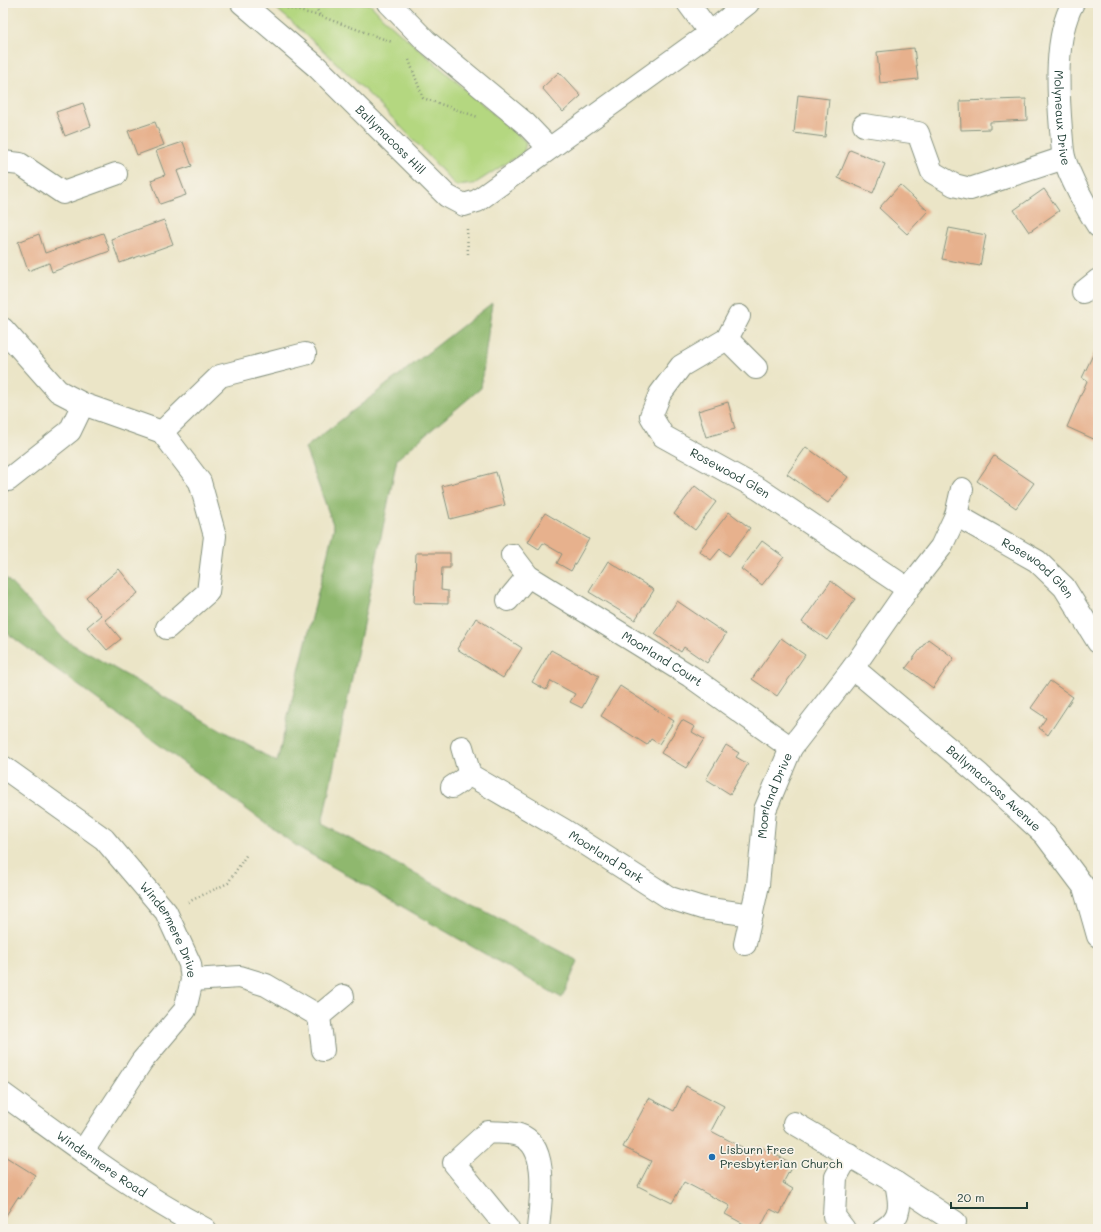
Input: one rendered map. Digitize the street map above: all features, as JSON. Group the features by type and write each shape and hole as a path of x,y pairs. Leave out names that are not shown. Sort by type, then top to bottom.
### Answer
{"street":[{"name":"Ballymacoss Hill","path":"242,3 317,67 447,196 464,205 477,201 710,33 748,3"},
{"path":"389,3 426,41 526,124 549,148"},
{"path":"688,3 710,33"},
{"name":"Molyneaux Drive","path":"1073,3 1069,9 1062,42 1057,90 1064,158 1087,208 1098,226"},
{"path":"864,125 918,133 932,172 954,185 970,189 1064,158"},
{"path":"3,162 20,164 63,193 116,174"},
{"path":"740,316 727,339 756,368"},
{"path":"3,329 58,391 83,404 162,432 200,482 215,536 208,592 167,628"},
{"name":"Rosewood Glen","path":"727,339 681,366 660,394 651,416 663,436 759,489 908,589"},
{"path":"162,432 220,376 305,354"},
{"path":"8,480 70,431 83,404"},
{"path":"853,668 908,589 941,547 956,515 962,490"},
{"name":"Rosewood Glen","path":"956,515 1037,561 1064,587 1098,642"},
{"name":"Moorland Court","path":"512,555 528,576 690,676 791,748"},
{"path":"508,600 528,576"},
{"name":"Moorland Drive","path":"745,944 758,885 766,810 791,748 853,668"},
{"name":"Ballymacross Avenue","path":"853,668 980,774 1045,835 1084,887 1098,936"},
{"path":"452,787 470,774 462,747"},
{"name":"Windermere Drive","path":"3,767 104,839 166,912 190,964 192,980 185,1010 142,1061 83,1151"},
{"name":"Moorland Park","path":"470,774 564,830 670,898 702,908 752,916"},
{"path":"192,980 240,977 266,985 319,1016"},
{"path":"319,1016 343,996"},
{"path":"319,1016 323,1050"},
{"name":"Windermere Road","path":"3,1094 83,1151 170,1221 205,1229"},
{"path":"794,1123 849,1154 956,1222"},
{"path":"508,1229 454,1163 488,1132 520,1135 533,1144 542,1166 538,1229"},
{"path":"844,1229 834,1216 836,1177 849,1154"},
{"path":"884,1229 890,1225 900,1208 896,1183"}],"path":[{"path":"314,3 320,16"},
{"path":"286,8 320,16 398,44"},
{"path":"407,54 423,98 480,117"},
{"path":"166,912 228,883 247,854"}],"green space":[{"path":"270,3 369,3 383,18 526,142 524,152 474,184 456,186 412,138 366,92 319,46"},
{"path":"492,303 481,388 397,459 322,824 578,961 562,998 298,847 3,630 3,575 65,640 277,762 334,527 305,448"}],"building":[{"path":"914,48 918,79 880,83 877,52"},
{"path":"559,72 581,96 563,112 542,88"},
{"path":"798,95 829,99 825,137 794,133"},
{"path":"1026,99 1027,120 990,122 990,129 961,130 960,101"},
{"path":"83,103 91,126 65,136 56,112"},
{"path":"155,122 164,145 137,155 128,131"},
{"path":"183,142 192,166 177,171 186,195 160,204 151,180 165,175 156,151"},
{"path":"850,150 885,164 873,193 838,178"},
{"path":"900,185 928,211 907,234 879,208"},
{"path":"1044,189 1059,211 1029,232 1014,210"},
{"path":"164,220 173,244 120,263 111,239"},
{"path":"949,228 986,235 980,266 942,259"},
{"path":"103,233 110,251 52,272 49,263 28,271 18,242 39,234 45,253"},
{"path":"1098,344 1098,441 1067,427 1087,381 1082,378"},
{"path":"728,402 735,429 706,437 698,411"},
{"path":"806,447 848,477 828,503 787,474"},
{"path":"994,456 1034,483 1016,508 977,481"},
{"path":"496,472 505,505 450,519 442,486"},
{"path":"695,486 716,502 695,530 674,514"},
{"path":"729,512 750,528 729,556 720,549 711,560 699,551"},
{"path":"545,513 589,539 571,571 557,563 562,554 543,543 539,549 528,542"},
{"path":"762,541 784,557 762,585 741,569"},
{"path":"416,553 450,553 450,568 442,568 441,590 448,591 448,604 414,603"},
{"path":"608,561 654,590 635,620 589,592"},
{"path":"119,569 138,593 105,620 121,639 107,650 87,627 101,615 86,597"},
{"path":"831,581 855,599 827,640 802,622"},
{"path":"677,601 726,634 707,663 684,647 681,652 655,634"},
{"path":"476,618 522,648 503,678 457,649"},
{"path":"781,638 805,655 777,696 752,679"},
{"path":"928,639 954,658 933,688 906,668"},
{"path":"551,650 599,676 582,708 570,702 575,694 551,681 546,690 532,682"},
{"path":"1050,681 1073,697 1048,735 1039,728 1046,718 1031,708"},
{"path":"620,686 674,721 659,744 651,739 647,745 601,716"},
{"path":"682,720 695,727 692,732 704,739 686,768 661,753"},
{"path":"726,745 739,753 736,757 748,764 730,794 706,779"},
{"name":"Lisburn Free Presbyterian Church","path":"686,1086 724,1106 711,1131 755,1154 759,1146 793,1164 783,1183 793,1189 780,1214 770,1209 760,1229 753,1229 725,1214 730,1206 684,1182 672,1203 638,1186 651,1161 623,1147 649,1098 674,1111"},
{"path":"6,1157 35,1175 20,1199 18,1197 3,1220 3,1162"}],"place":[{"name":"Lisburn Free Presbyterian Church","path":"712,1157"}]}
